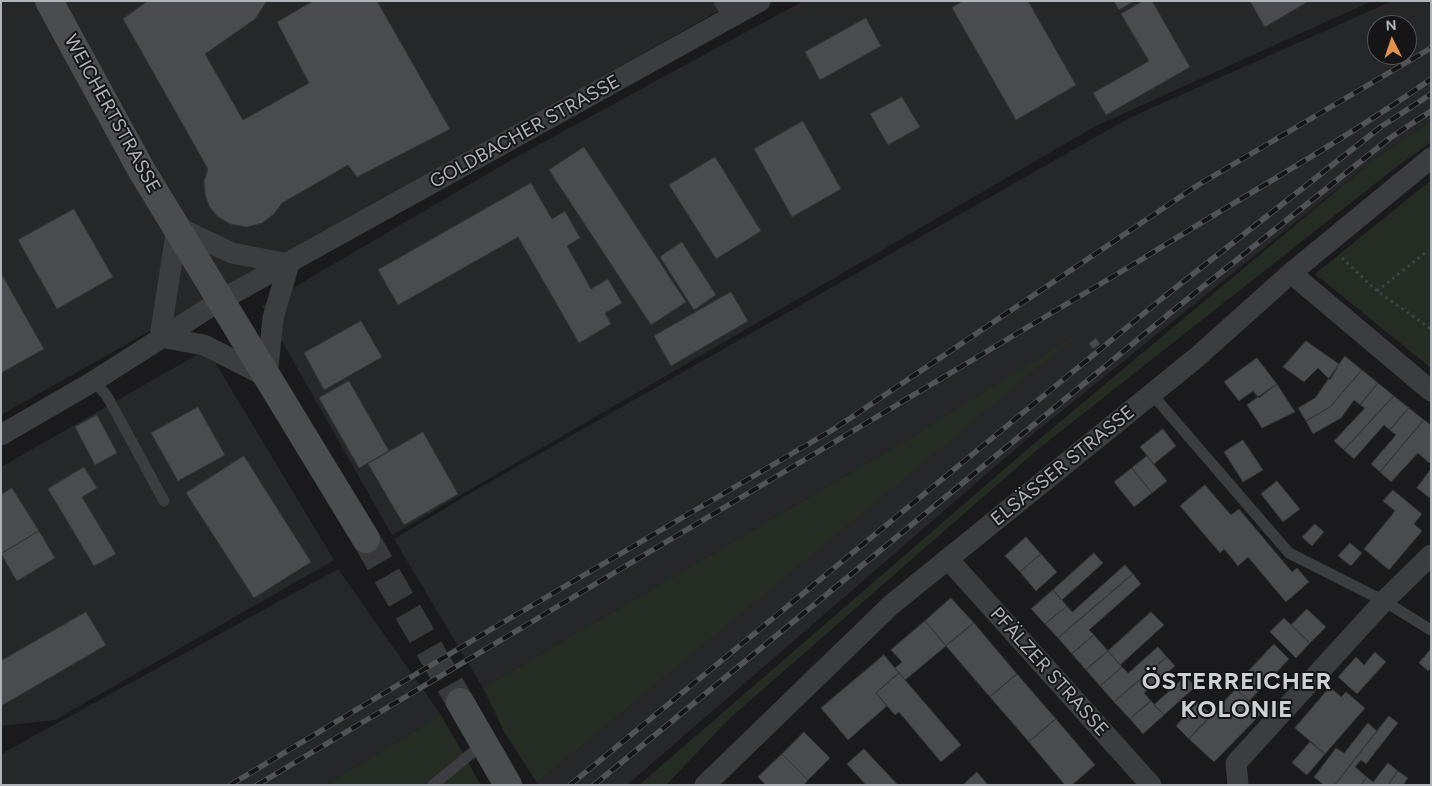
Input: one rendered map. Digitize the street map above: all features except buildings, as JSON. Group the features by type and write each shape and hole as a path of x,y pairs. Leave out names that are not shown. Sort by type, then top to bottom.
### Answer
{"main road":[{"name":"WEICHERTSTRASSE","path":"49,1 142,170 221,300"},
{"path":"221,300 366,539"},
{"path":"460,702 508,785"}],"street":[{"name":"GOLDBACHER STRASSE","path":"1,435 94,381 160,337 221,300 289,264 729,9 760,1"},
{"name":"ELSÄSSER STRASSE","path":"705,785 891,605 1196,358 1291,273 1431,158"},
{"path":"176,227 232,254 289,264 273,318 267,377 204,345 160,337 176,227"},
{"path":"1291,273 1431,391"},
{"path":"1238,785 1236,763 1384,601 1431,555"},
{"name":"PFÄLZER STRASSE","path":"948,559 1151,785"}],"lane":[{"path":"94,381 107,396 164,501"},
{"path":"1151,393 1289,553 1384,601 1431,630"},
{"path":"433,785 484,742"}],"path":[{"path":"1327,244 1377,291 1431,329"},
{"path":"1377,291 1425,253"}],"shaded area":[{"path":"1,1 736,1 1,415"},
{"path":"803,1 1372,1 1094,127 392,535 262,306 518,156"},
{"path":"1392,1 1431,1 1431,120 1373,160 1027,439 627,785 537,785 537,783 1081,332 903,442 483,688 394,539 474,491 1129,118"},
{"path":"1431,120 1431,142 1395,168 1037,450 730,718 666,785 639,785 1030,447 1373,160"},
{"path":"1431,180 1431,368 1315,274"},
{"path":"1085,329 537,783 505,733 483,688 903,442"},
{"path":"207,349 334,560 55,720 1,726 1,467"},
{"path":"338,569 441,715 326,785 1,785 1,754"},
{"path":"441,715 481,785 326,785"}],"tunnel":[{"path":"366,539 460,702"}],"railway":[{"path":"230,785 490,630 834,429 1198,185 1431,48"},
{"path":"257,785 1139,261 1323,150 1431,79"},
{"path":"570,785 1165,296 1382,126 1431,94"},
{"path":"594,785 1180,305 1390,138 1431,111"}],"district":[{"name":"ÖSTERREICHER KOLONIE","path":"1237,696"}]}
